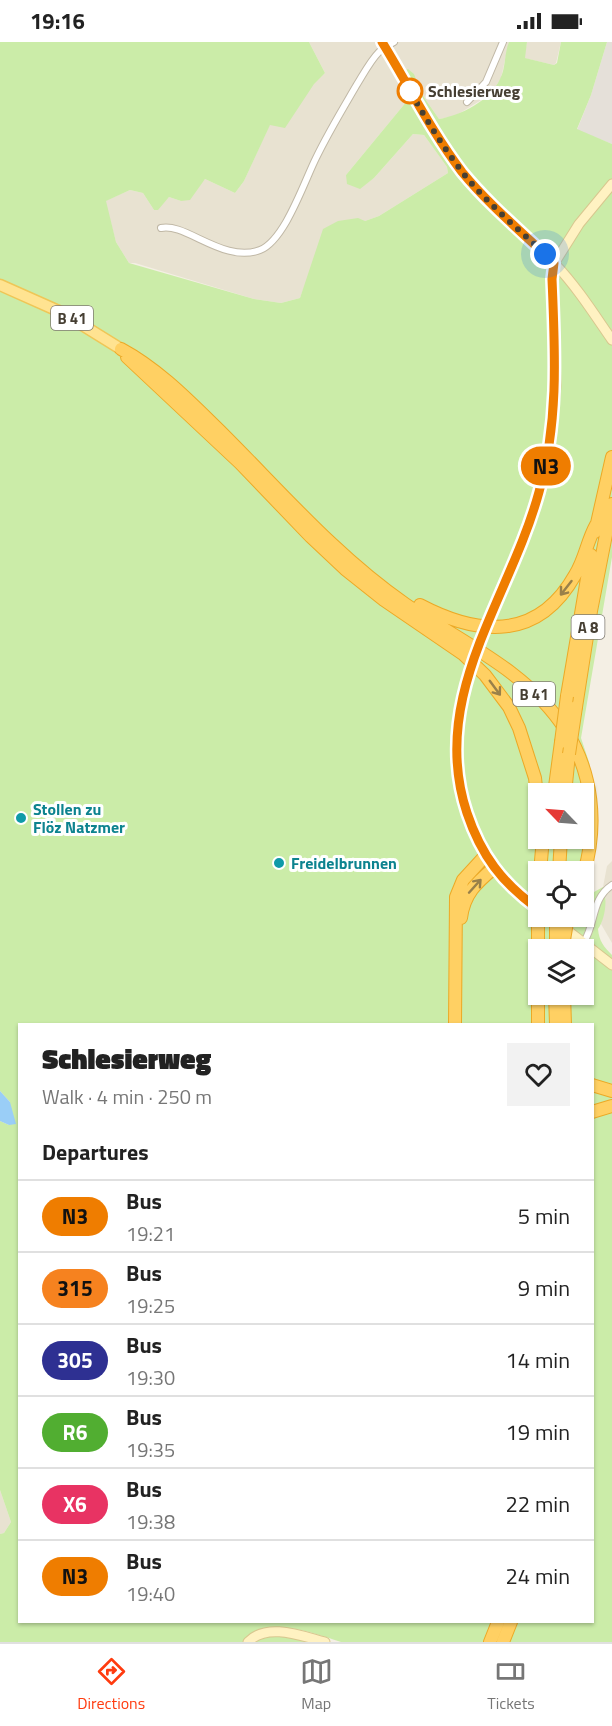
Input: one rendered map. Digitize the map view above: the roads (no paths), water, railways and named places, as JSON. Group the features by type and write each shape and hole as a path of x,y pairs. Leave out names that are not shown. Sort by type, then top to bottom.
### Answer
{"highway":[{"name":"B 41","path":"121,349 152,369 191,403 332,544 374,580 405,604 510,673 542,702 564,728 583,766 591,804 592,829 587,861"},
{"name":"B 41","path":"121,349 140,371 185,410 339,562 384,600 463,654 485,675 508,707 519,728 536,783"},
{"name":"A 8","path":"554,783 596,525 612,457"},
{"name":"A 8","path":"566,783 591,611 612,504"},
{"path":"374,580 455,621 475,627 493,628 514,625 536,616 551,606 565,591 581,564 596,525"},
{"path":"455,1023 456,897 463,880 485,856"},
{"path":"460,1023 463,906 471,890 494,868"},
{"path":"538,1023 542,1005"},
{"path":"545,1005 546,1023"},
{"path":"558,1005 563,1023"},
{"path":"563,1023 564,1005"},
{"path":"594,1111 612,1106"},
{"path":"490,1642 498,1623"},
{"path":"503,1642 511,1623"}],"main road":[{"name":"B 41","path":"0,285 63,313 121,349"}],"street":[{"path":"467,102 481,89 490,76 503,42"},
{"path":"161,228 171,227 202,241 234,251 259,250 267,246 282,230 316,157 339,115 375,57 387,44 432,128 463,172 482,194 571,282 612,340"},
{"path":"528,902 494,868 475,836 459,783 458,719 469,672 526,531 539,494 549,452 556,386 552,279 554,263 579,224 612,184"},
{"path":"586,939 592,927 596,902 601,894 612,885"},
{"path":"563,927 580,939"},
{"path":"594,950 612,965"},
{"path":"248,1642 263,1632 272,1632 325,1642"}],"water":[{"path":"0,1091 10,1102 16,1124 9,1125 0,1121"}],"place":[{"name":"Schlesierweg","path":"410,91"},
{"name":"Stollen zu Flöz Natzmer","path":"21,818"},
{"name":"Freidelbrunnen","path":"279,863"}]}
